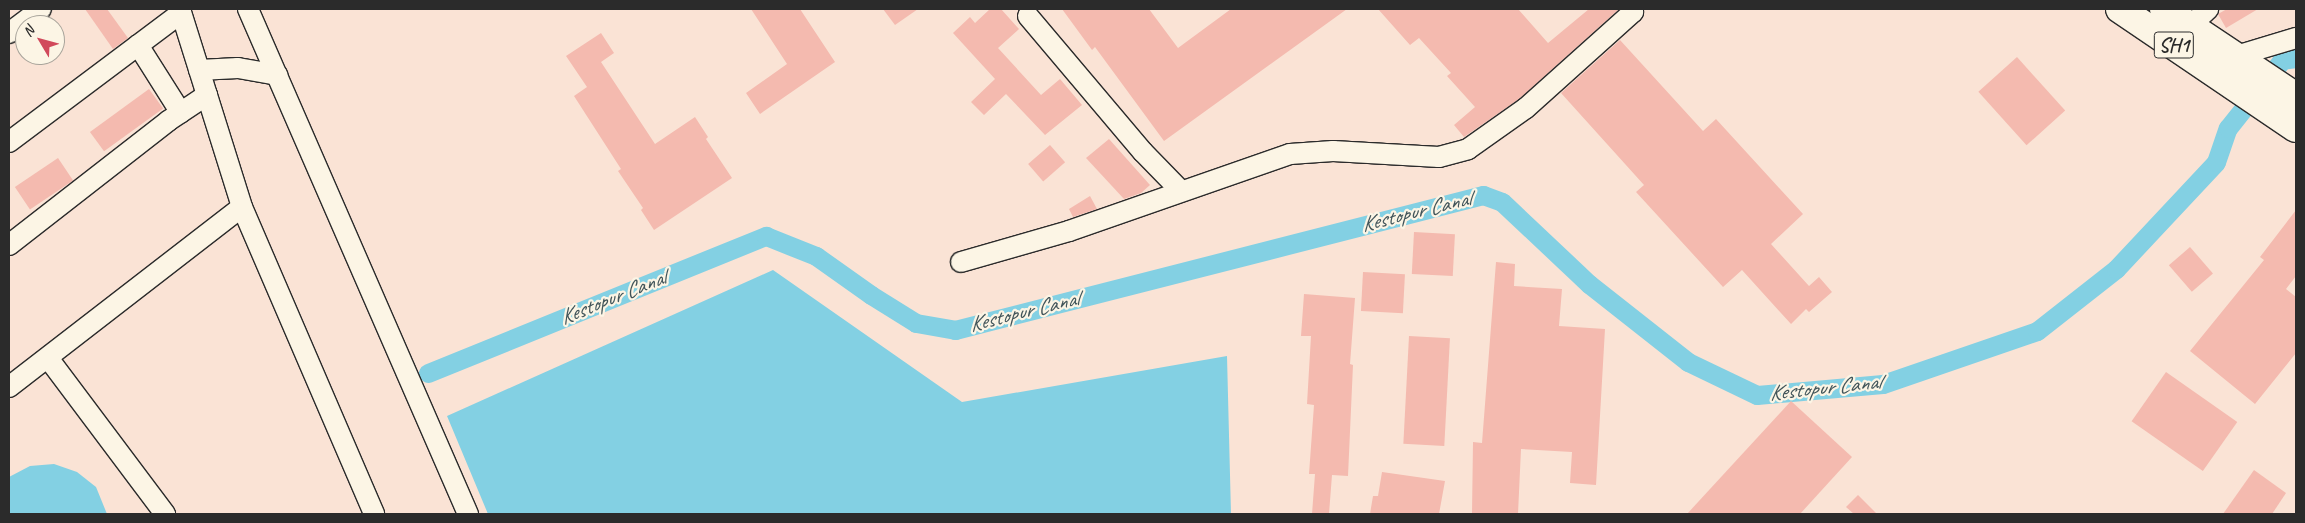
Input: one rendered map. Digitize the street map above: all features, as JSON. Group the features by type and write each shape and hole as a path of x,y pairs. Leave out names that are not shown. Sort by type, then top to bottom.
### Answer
{"main road":[{"name":"SH1","path":"2120,9 2294,95"},
{"name":"SH1","path":"2164,9 2199,17 2266,107 2296,128"}],"street":[{"path":"9,33 41,9"},
{"path":"248,9 468,514"},
{"path":"961,262 1069,231 1290,154 1333,150 1439,157 1468,149 1526,108 1632,12 1632,9"},
{"path":"9,142 180,11 242,207 374,514"},
{"path":"1028,16 1143,152 1181,192"},
{"path":"2237,67 2296,38"},
{"path":"138,45 181,112"},
{"path":"199,70 238,68 277,75"},
{"path":"9,245 181,112 206,95"},
{"path":"9,387 242,207"},
{"path":"48,358 165,514"}],"water":[{"path":"773,270 962,402 1227,356 1231,514 488,514 447,416"},
{"path":"54,464 77,472 96,487 107,514 9,514 9,477 30,466"}],"building":[{"path":"85,9 107,9 128,38 113,49"},
{"path":"751,9 800,9 835,62 760,114 746,93 787,64"},
{"path":"883,9 918,9 895,25"},
{"path":"990,9 1001,9 1019,29 998,48 1041,95 1060,79 1082,105 1045,135 1006,94 984,115 971,102 995,79 953,33 970,17 975,23"},
{"path":"1062,9 1149,9 1178,48 1231,9 1347,9 1164,141 1095,47 1092,50"},
{"path":"1378,9 1518,9 1548,43 1589,9 1619,9 1519,99 1464,137 1454,125 1475,107 1447,76 1451,73 1419,38 1410,45"},
{"path":"2227,9 2258,9 2226,28 2218,14"},
{"path":"601,33 614,53 601,62 655,144 695,117 708,137 706,139 732,178 654,230 641,210 643,208 618,171 621,169 574,96 587,87 566,56"},
{"path":"1620,40 1703,131 1716,119 1803,214 1771,244 1809,286 1819,277 1832,292 1809,312 1806,309 1791,324 1742,270 1723,287 1636,192 1644,185 1561,93"},
{"path":"2017,57 2065,111 2027,145 1978,92"},
{"path":"149,89 163,108 104,151 90,132"},
{"path":"1109,139 1150,185 1141,193 1124,199 1086,158"},
{"path":"1050,145 1065,162 1043,181 1028,164"},
{"path":"58,158 73,180 30,209 15,187"},
{"path":"1090,196 1097,209 1073,217 1069,209"},
{"path":"2296,210 2296,276 2286,289 2296,297 2296,353 2255,404 2190,351 2264,260 2260,257"},
{"path":"1414,232 1455,234 1453,276 1412,274"},
{"path":"2190,247 2213,273 2192,292 2169,265"},
{"path":"1496,262 1515,264 1514,286 1562,289 1559,326 1605,329 1596,485 1570,483 1572,452 1521,449 1518,514 1472,514 1473,442 1482,443"},
{"path":"1363,272 1405,274 1403,313 1361,311"},
{"path":"1304,294 1355,298 1350,364 1353,365 1348,476 1332,475 1329,514 1312,514 1315,474 1309,474 1314,405 1307,404 1311,336 1301,336"},
{"path":"1409,336 1450,338 1444,446 1403,444"},
{"path":"2166,372 2237,422 2203,471 2132,421"},
{"path":"1791,401 1852,457 1800,514 1687,514"},
{"path":"2254,470 2286,493 2272,514 2223,514"},
{"path":"1382,472 1445,481 1439,514 1370,514 1373,496 1378,496"},
{"path":"1858,495 1877,514 1854,514 1846,507"}],"waterway":[{"name":"Kestopur Canal","path":"428,373 766,236 816,256 871,295 916,323 955,330 1483,195 1502,202 1589,284 1688,362 1757,395 1883,384 2037,331 2116,269 2216,162 2228,128 2282,60 2296,58"}]}
